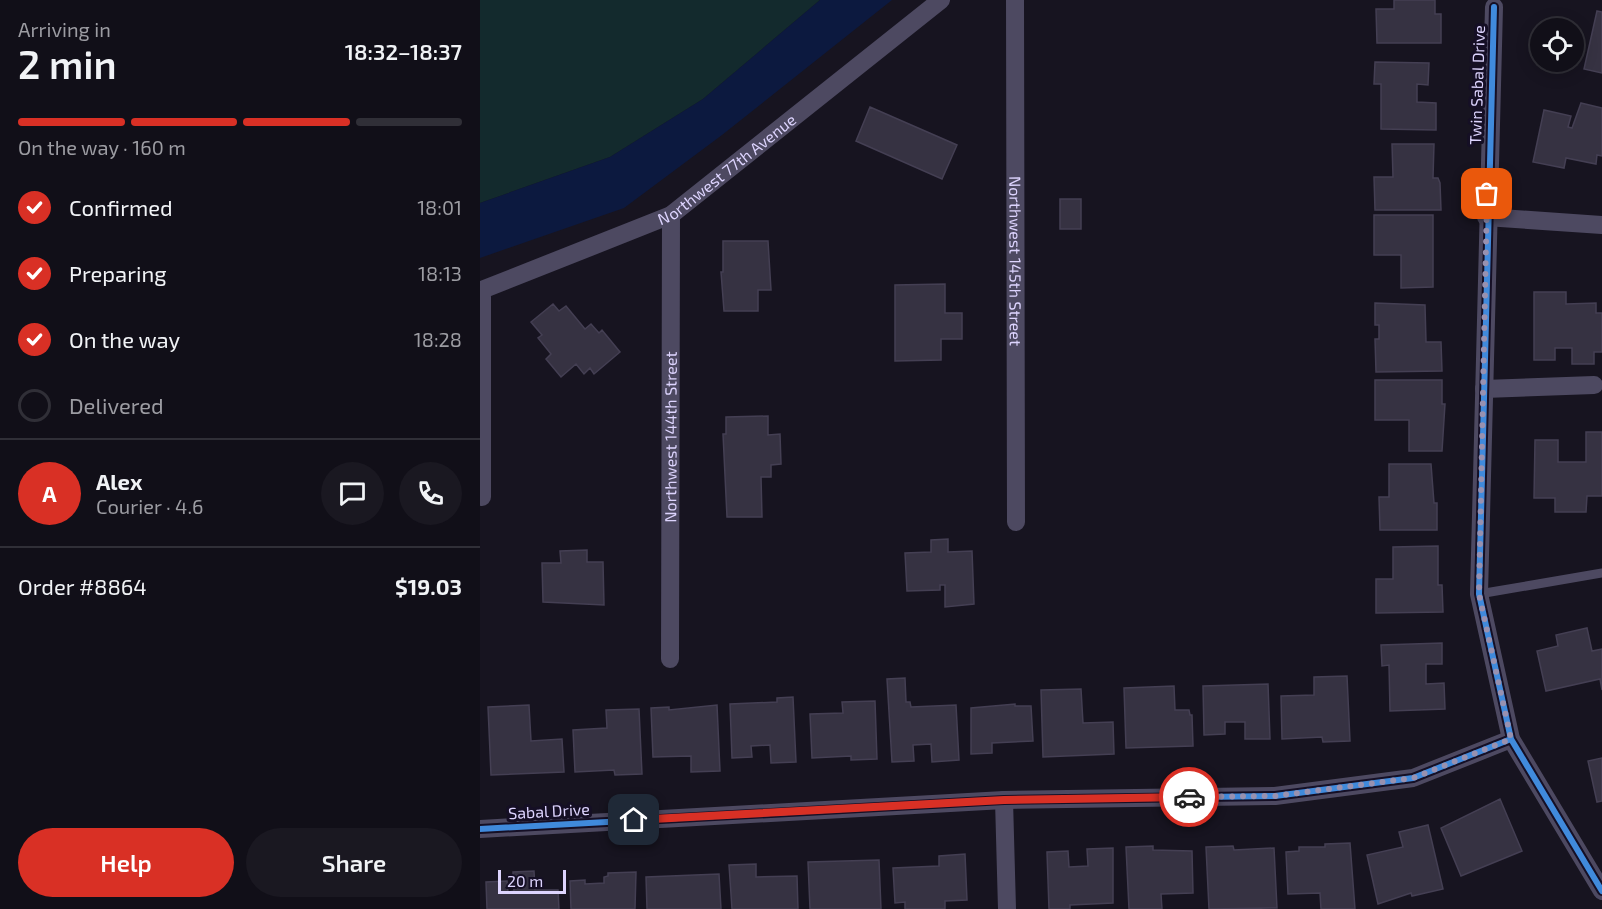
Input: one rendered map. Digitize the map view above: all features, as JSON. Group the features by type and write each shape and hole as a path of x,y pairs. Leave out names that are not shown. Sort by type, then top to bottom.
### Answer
{"street":[{"name":"Northwest 77th Avenue","path":"482,497 482,290 671,215 941,0"},
{"name":"Northwest 145th Street","path":"1015,0 1016,522"},
{"name":"Twin Sabal Drive","path":"1494,7 1486,217 1479,594 1511,739 1602,891"},
{"name":"Northwest 144th Street","path":"670,659 671,215"},
{"path":"1486,217 1602,225"},
{"path":"1484,389 1594,385"},
{"name":"Sabal Drive","path":"480,829 1004,800 1275,796 1413,778 1511,739"},
{"path":"1004,800 1007,909"}],"lane":[{"path":"1479,594 1602,573"}],"green space":[{"path":"480,0 820,0 703,99 610,157 480,203"}],"water":[{"path":"820,0 892,0 722,135 624,208 480,258 480,203 610,157 703,99"}],"building":[{"path":"1394,0 1435,0 1435,14 1441,14 1441,43 1377,43 1376,9 1394,9"},
{"path":"1597,11 1602,12 1602,73 1584,69"},
{"path":"1375,62 1429,63 1428,85 1417,84 1417,102 1436,103 1436,130 1381,129 1381,84 1374,84"},
{"path":"1581,103 1602,108 1602,156 1597,155 1596,164 1566,158 1564,168 1533,162 1544,110 1571,116 1568,127 1572,128"},
{"path":"870,107 957,145 942,179 856,141"},
{"path":"1392,144 1434,144 1433,178 1438,178 1440,183 1441,210 1375,210 1374,177 1393,177"},
{"path":"1060,199 1081,199 1081,229 1060,229"},
{"path":"1374,215 1433,215 1433,287 1401,288 1401,255 1374,255"},
{"path":"723,241 768,241 771,290 758,290 758,311 724,311 721,272 723,272"},
{"path":"945,284 945,313 962,313 962,339 941,339 941,360 895,361 895,285"},
{"path":"1534,292 1566,292 1566,304 1596,303 1596,313 1602,313 1602,352 1594,352 1594,364 1572,364 1572,348 1555,348 1555,360 1534,360"},
{"path":"1375,303 1425,305 1426,342 1441,342 1442,371 1376,372 1375,339 1379,339 1379,325 1375,325"},
{"path":"553,304 559,311 566,306 585,329 591,324 599,333 602,330 620,352 594,374 590,368 584,374 576,364 561,377 546,359 551,354 538,338 542,335 531,322"},
{"path":"1375,380 1442,380 1442,404 1445,404 1442,451 1409,451 1409,420 1375,420"},
{"path":"768,416 768,435 780,434 781,464 771,465 771,477 761,477 762,517 727,517 723,434 726,434 726,417"},
{"path":"1586,432 1602,432 1602,496 1587,496 1586,512 1555,512 1555,498 1534,498 1535,440 1558,440 1558,462 1586,462"},
{"path":"1389,464 1431,464 1434,503 1437,503 1437,530 1380,530 1379,497 1389,497"},
{"path":"948,539 948,552 972,551 974,604 945,607 945,585 940,585 940,590 907,591 905,553 931,552 931,540"},
{"path":"1438,546 1438,585 1442,585 1443,612 1376,613 1376,579 1393,579 1393,547"},
{"path":"587,550 587,562 603,562 604,605 543,602 542,563 561,563 560,551"},
{"path":"1587,628 1592,651 1602,649 1602,690 1600,679 1546,691 1537,651 1558,646 1556,635"},
{"path":"1442,643 1442,664 1426,664 1426,684 1444,683 1445,709 1390,711 1389,665 1382,666 1381,645"},
{"path":"1347,676 1350,741 1323,742 1322,737 1282,739 1281,696 1314,695 1314,677"},
{"path":"905,678 906,702 910,702 911,707 956,705 959,760 932,762 931,744 913,745 914,761 892,762 887,679"},
{"path":"1268,684 1270,739 1245,739 1245,722 1225,722 1225,734 1204,735 1203,686"},
{"path":"1174,686 1175,710 1189,710 1192,715 1193,746 1126,748 1124,688"},
{"path":"1081,689 1083,723 1113,722 1114,754 1043,757 1041,690"},
{"path":"793,697 796,762 771,763 770,745 751,746 752,757 732,758 730,704 777,702 777,698"},
{"path":"875,701 877,759 851,760 851,756 812,758 810,714 843,713 842,702"},
{"path":"1015,704 1015,706 1031,706 1033,741 992,743 992,753 971,754 971,708"},
{"path":"529,705 531,741 562,739 564,772 491,775 488,707"},
{"path":"717,705 720,771 691,772 691,756 653,757 651,708 669,707 669,710"},
{"path":"639,709 642,774 615,775 614,770 575,772 573,730 607,728 606,710"},
{"path":"1602,758 1602,801 1597,802 1588,761"},
{"path":"1500,799 1522,851 1461,876 1441,828"},
{"path":"1428,825 1443,889 1412,896 1411,893 1378,904 1367,855 1403,847 1399,832"},
{"path":"1350,843 1355,909 1321,909 1320,893 1288,894 1286,852 1299,851 1299,847 1325,847 1325,844"},
{"path":"1153,846 1153,850 1192,851 1193,893 1161,894 1162,909 1129,909 1126,847"},
{"path":"1233,846 1234,850 1274,848 1277,908 1209,909 1206,847"},
{"path":"1113,848 1113,903 1070,905 1070,909 1049,909 1047,852 1068,851 1069,867 1088,866 1087,849"},
{"path":"965,854 967,900 945,901 945,909 905,909 905,902 895,903 893,868 939,866 939,856"},
{"path":"879,860 881,909 810,909 808,862"},
{"path":"756,864 756,877 797,876 798,909 732,909 729,865"},
{"path":"534,871 535,890 558,890 559,909 487,909 486,882 507,881 508,892 514,891 513,872"},
{"path":"636,872 635,909 571,909 570,881 585,880 585,884 604,883 604,877 608,876 608,873"},
{"path":"719,874 721,909 647,909 646,877"}],"cycle path":[{"path":"1494,7 1479,594 1511,739 1602,891"},
{"path":"480,829 1004,800 1275,796 1413,778 1511,739"}],"way so far":[{"path":"1189,797 1275,796 1413,778 1511,739 1479,594 1487,194"}],"route":[{"path":"634,820 1004,800 1189,797"}]}
